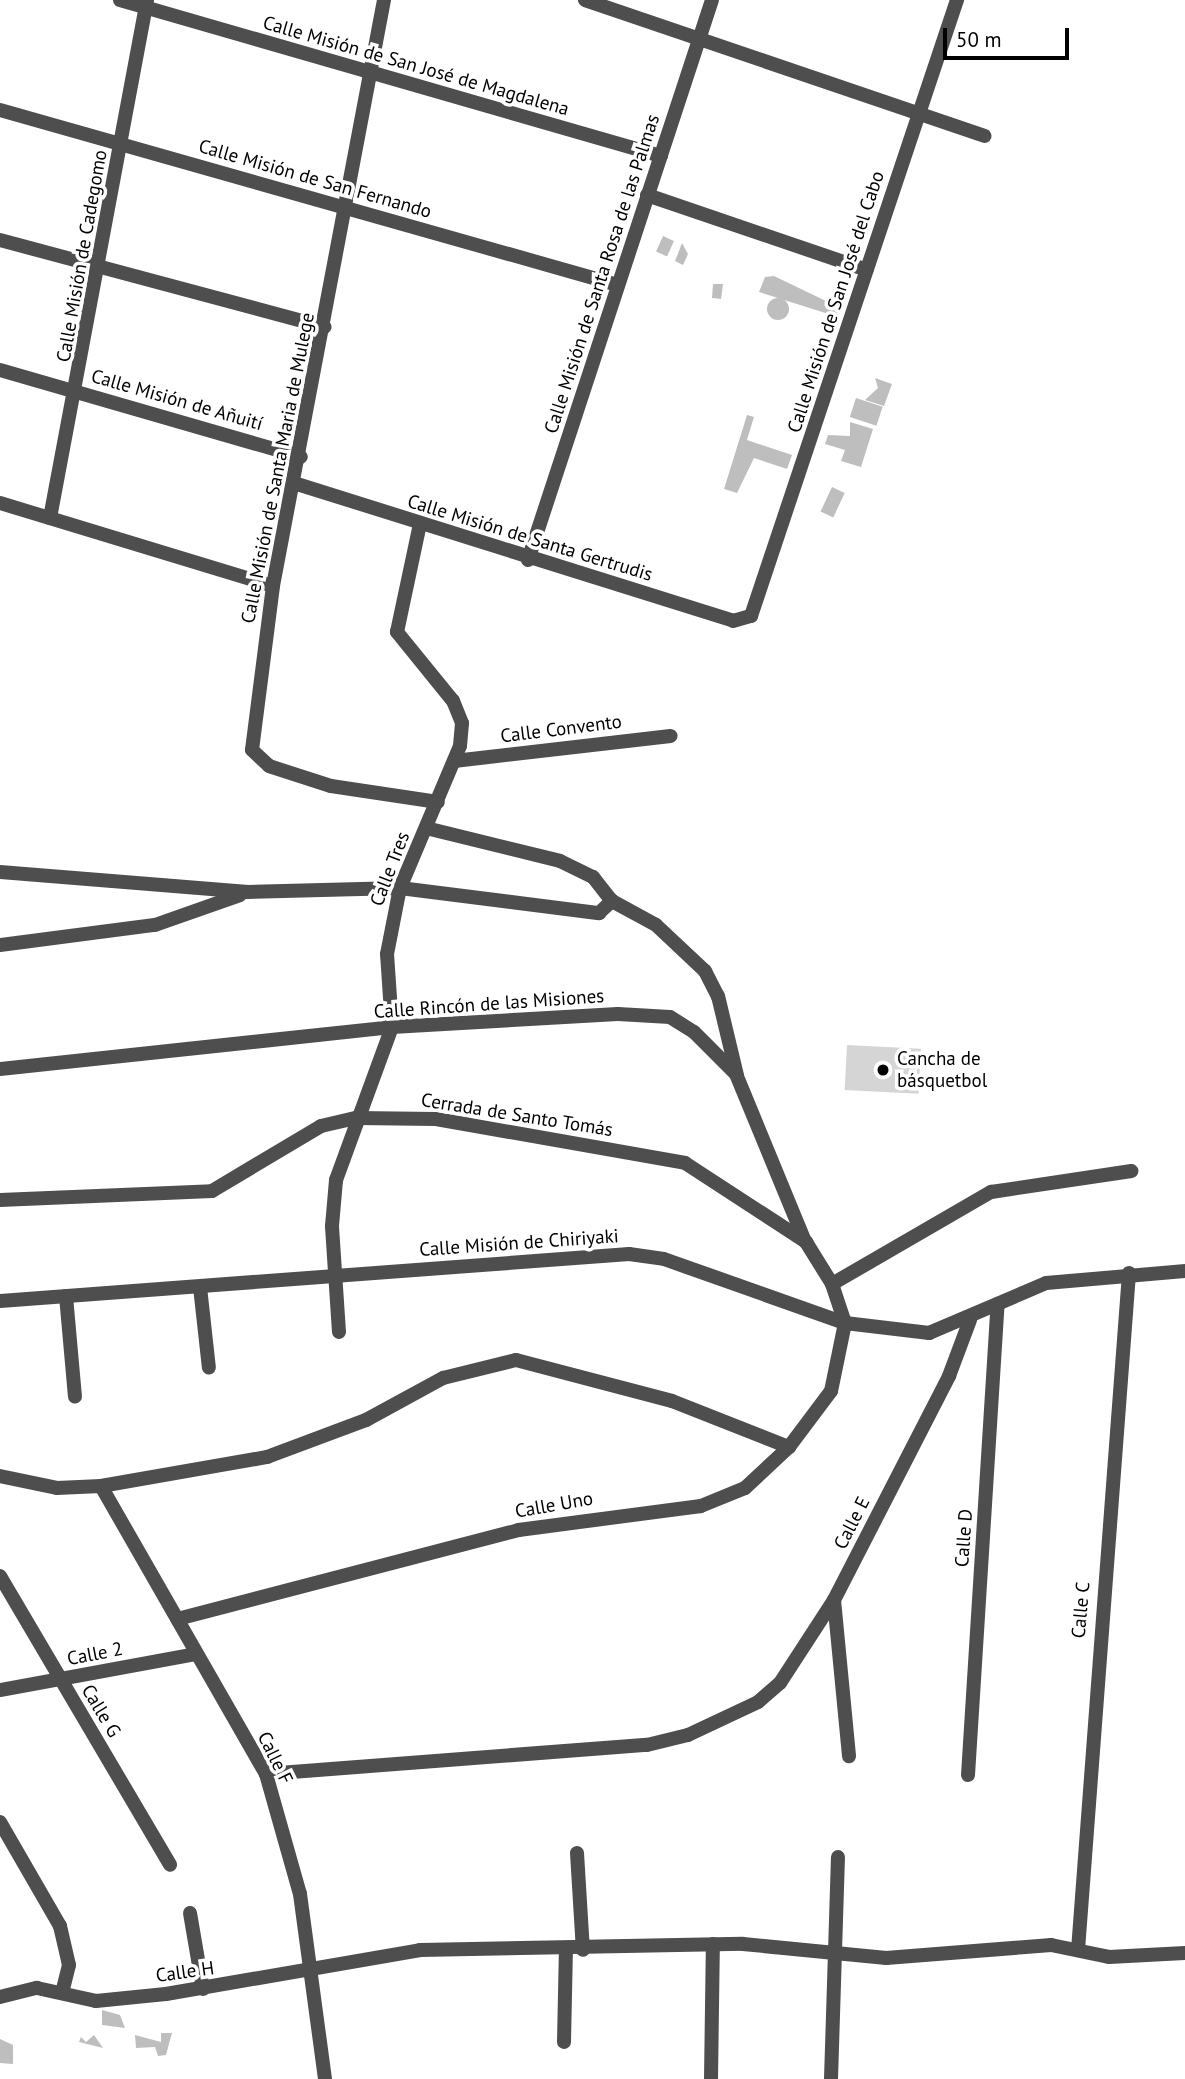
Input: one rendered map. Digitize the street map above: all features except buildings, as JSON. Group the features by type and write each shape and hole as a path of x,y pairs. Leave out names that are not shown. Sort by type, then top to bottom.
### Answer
{"street":[{"name":"Calle Misión de San José de Magdalena","path":"120,0 146,4 371,73 660,156"},
{"name":"Calle Misión de Santa Maria de Mulege","path":"384,0 297,484 273,586 256,698 252,750 257,760 331,786 438,802"},
{"path":"585,0 985,136"},
{"name":"Calle Misión de Santa Rosa de las Palmas","path":"528,559 712,0"},
{"name":"Calle Misión de San José del Cabo","path":"751,616 957,0"},
{"name":"Calle Misión de Cadegomo","path":"50,518 77,391 146,4"},
{"name":"Calle Misión de San Fernando","path":"0,110 618,285"},
{"path":"648,195 867,270"},
{"path":"0,240 325,327"},
{"name":"Calle Misión de Añuití","path":"0,370 302,457"},
{"name":"Calle Misión de Santa Gertrudis","path":"297,484 528,559 733,621 751,616"},
{"path":"0,503 273,586"},
{"name":"Calle Tres","path":"339,1332 332,1202 357,1118 392,1027 387,954 400,888 454,761 461,723 453,701 397,632 420,524"},
{"name":"Calle Convento","path":"454,761 671,736"},
{"path":"426,828 560,861 603,884 612,901 656,925 705,971 718,996 738,1080"},
{"path":"0,872 248,892 400,888 599,913 612,901"},
{"path":"0,945 155,925 248,892"},
{"name":"Calle Rincón de las Misiones","path":"0,1069 392,1027 658,1015 695,1032 738,1080 806,1242"},
{"name":"Cerrada de Santo Tomás","path":"0,1200 212,1191 254,1171 299,1136 357,1118 436,1119 685,1163 806,1242 831,1284 845,1323"},
{"path":"831,1284 991,1192 1131,1171"},
{"name":"Calle Misión de Chiriyaki","path":"0,1301 645,1254 845,1323 929,1333 970,1320 998,1304 1046,1283 1129,1273 1185,1271"},
{"name":"Calle C","path":"1078,1950 1129,1273"},
{"path":"200,1287 209,1368"},
{"path":"66,1296 75,1397"},
{"name":"Calle D","path":"968,1775 998,1304"},
{"name":"Calle E","path":"265,1774 602,1750 688,1734 733,1716 780,1683 834,1600 949,1377 970,1320"},
{"name":"Calle Uno","path":"177,1619 519,1531 701,1506 746,1488 789,1447 831,1391 845,1323"},
{"path":"0,1476 57,1488 100,1486 298,1449 425,1386 505,1361 660,1398 789,1447"},
{"name":"Calle F","path":"100,1486 265,1774 300,1894 325,2079"},
{"name":"Calle G","path":"0,1576 170,1865"},
{"path":"834,1600 849,1756"},
{"name":"Calle 2","path":"0,1690 197,1654"},
{"path":"0,1822 60,1926 69,1965 63,1989"},
{"path":"577,1853 583,1950"},
{"path":"831,2079 838,1857"},
{"path":"190,1913 203,1989"},
{"path":"711,2079 713,1944"},
{"name":"Calle H","path":"0,1997 63,1989 96,2001 203,1989 419,1950 583,1950 713,1944 834,1950 911,1958 1026,1946 1078,1950 1109,1957 1185,1953"},
{"path":"564,2042 566,1950"}],"shaded area":[{"name":"Cancha de básquetbol","path":"847,1045 921,1049 919,1094 845,1090"}],"place":[{"name":"Cancha de básquetbol","path":"883,1070"}]}
